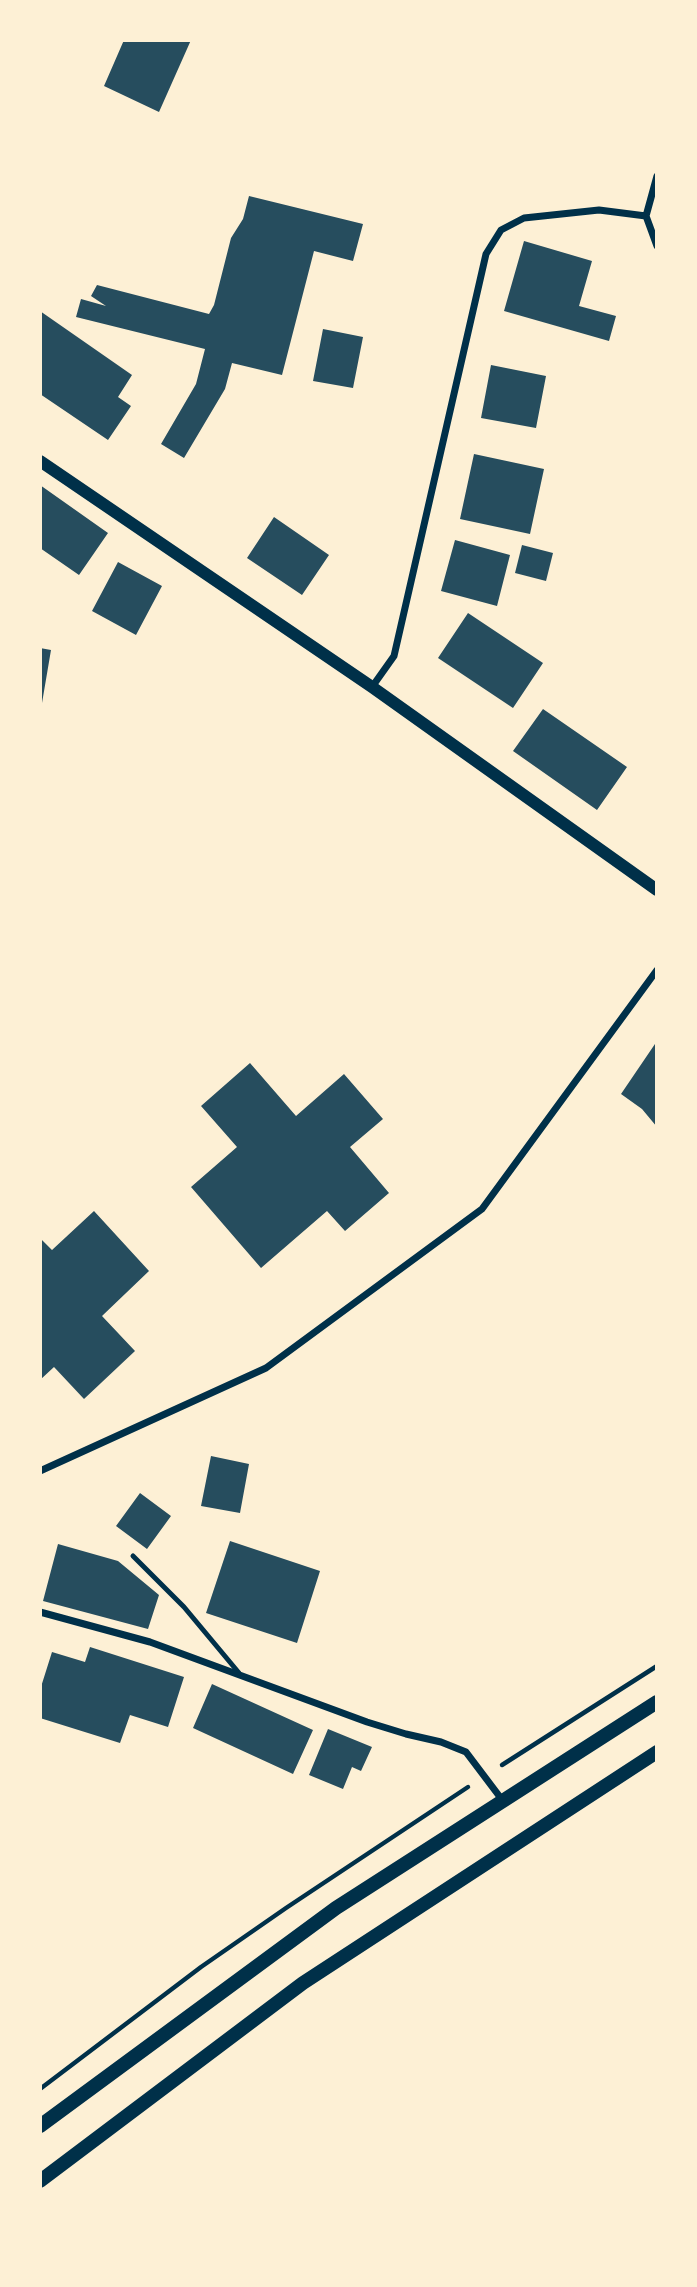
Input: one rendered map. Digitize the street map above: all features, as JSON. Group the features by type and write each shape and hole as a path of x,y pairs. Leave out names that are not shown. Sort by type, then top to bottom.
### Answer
{"main road":[{"path":"40,2126 336,1908 657,1702"},
{"path":"40,2180 303,1983 657,1752"}],"street":[{"path":"657,176 646,216 657,246"},
{"path":"372,687 394,656 486,254 501,230 524,218 599,210 646,216"},
{"path":"40,461 372,687 657,890"},
{"path":"40,1471 266,1368 482,1209 657,970"},
{"path":"40,1612 150,1642 368,1721 466,1752 503,1801"}],"lane":[{"path":"133,1556 184,1608 239,1673"}],"path":[{"path":"503,1765 657,1666"},
{"path":"40,2090 201,1967 467,1787"}],"building":[{"path":"124,40 191,40 159,112 104,86"},
{"path":"249,196 363,224 353,261 314,251 282,375 232,363 225,389 184,458 161,444 196,384 205,349 76,317 81,299 106,306 91,296 97,285 209,314 214,305 231,238 243,219"},
{"path":"524,241 592,261 579,306 616,316 609,341 504,311"},
{"path":"40,311 132,375 118,397 131,406 108,440 40,394"},
{"path":"323,329 363,337 353,388 313,381"},
{"path":"491,365 546,376 536,428 481,418"},
{"path":"474,454 544,469 530,534 460,519"},
{"path":"40,485 108,533 79,575 40,548"},
{"path":"274,517 329,555 302,595 247,558"},
{"path":"455,540 510,555 497,606 441,591"},
{"path":"522,545 553,553 546,581 515,573"},
{"path":"118,562 162,586 136,635 92,611"},
{"path":"468,613 543,663 513,708 438,658"},
{"path":"40,648 51,650 42,703 40,703"},
{"path":"543,709 627,767 597,810 513,751"},
{"path":"657,1041 657,1127 642,1109 621,1094"},
{"path":"250,1063 296,1116 344,1074 383,1119 350,1147 389,1193 345,1231 327,1211 261,1268 191,1187 237,1147 201,1106"},
{"path":"94,1211 149,1271 102,1316 135,1351 84,1399 54,1367 40,1380 40,1238 52,1250"},
{"path":"211,1456 249,1464 240,1513 201,1506"},
{"path":"140,1493 171,1516 147,1549 116,1526"},
{"path":"230,1541 320,1571 297,1643 206,1613"},
{"path":"58,1544 118,1561 159,1595 148,1629 43,1601"},
{"path":"90,1647 184,1677 168,1727 130,1715 120,1743 40,1718 40,1690 52,1652 85,1662"},
{"path":"212,1684 313,1730 293,1774 193,1728"},
{"path":"328,1729 372,1747 361,1771 352,1767 343,1789 309,1775"}]}
